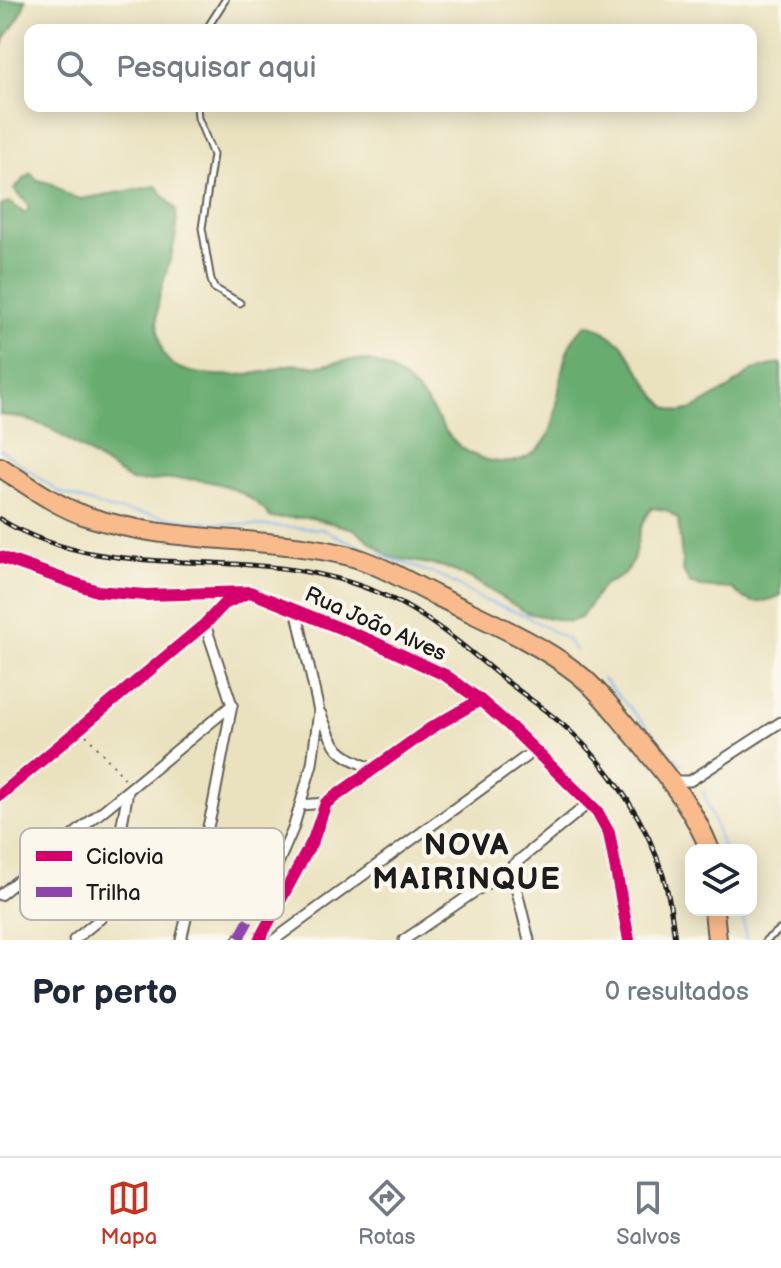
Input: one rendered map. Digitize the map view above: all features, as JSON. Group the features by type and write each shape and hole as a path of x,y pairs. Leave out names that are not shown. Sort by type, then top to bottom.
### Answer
{"highway":[{"path":"0,467 42,495 87,517 142,531 348,556 403,579 515,635 577,673 681,781 686,800 708,844"},
{"path":"0,477 54,513 101,532 169,545 346,563 403,588 519,648 581,689 665,786 687,817 698,844"},
{"path":"715,916 717,940"},
{"path":"723,916 725,940"}],"street":[{"path":"0,557 97,591 145,595 250,592"},
{"path":"0,795 205,624 224,604 250,592"},
{"name":"Rua João Alves","path":"250,592 445,675 480,700 535,750 597,811 609,833 629,940"},
{"path":"296,609 319,711 336,749 343,756 373,769"},
{"path":"205,624 232,705 208,828"},
{"path":"300,805 326,803 438,724 480,700"},
{"path":"82,828 232,705"},
{"path":"284,850 312,764 319,711"},
{"path":"681,781 781,722"},
{"path":"274,940 535,750"},
{"path":"121,828 128,791"},
{"path":"284,894 313,840 326,803"},
{"path":"404,940 511,867 589,803"},
{"path":"511,867 529,940"},
{"path":"0,895 20,879"},
{"path":"74,940 99,920"},
{"path":"181,940 186,920"},
{"path":"259,940 270,920"}],"lane":[{"path":"210,24 225,0"},
{"path":"198,112 213,155 202,228 211,280 214,288 240,303"},
{"path":"766,940 781,929"}],"path":[{"path":"80,728 121,775"}],"green space":[{"path":"0,0 26,0 20,16 5,38 0,57"},
{"path":"30,173 69,196 81,199 156,186 176,210 174,242 157,317 163,352 174,365 200,374 231,375 292,365 314,366 352,360 372,362 412,386 449,436 461,447 488,460 518,460 542,446 555,413 566,356 574,338 587,324 599,328 622,344 657,397 668,408 680,412 693,409 753,370 781,363 781,595 755,602 744,599 733,589 689,583 683,570 678,519 666,510 652,508 640,530 627,571 604,584 581,618 569,622 527,613 470,578 444,567 390,557 354,529 311,518 271,518 242,493 206,481 131,481 48,427 22,418 0,415 0,205 10,202 24,213 28,211 28,204 14,189"}],"waterway":[{"path":"0,449 59,492 110,509 213,523 322,529 374,553 441,576 481,599 524,615 566,639 576,651"},
{"path":"603,679 682,765"},
{"path":"703,791 722,844"},
{"path":"743,916 746,940"}],"railway":[{"path":"0,519 35,537 73,549 111,556 307,572 365,587 412,610 555,718 601,763 638,817 656,855 667,891 675,940"}],"marked path":[{"path":"239,938 249,920"}],"cycle path":[{"path":"0,557 97,591 145,595 250,592 367,639 445,675 511,727 597,811 609,833 629,940"},
{"path":"0,795 205,624 224,604 247,593"},
{"path":"284,894 313,840 326,803 431,728 480,700"},
{"path":"259,940 270,920"}],"district":[{"name":"NOVA MAIRINQUE","path":"467,862"}]}
